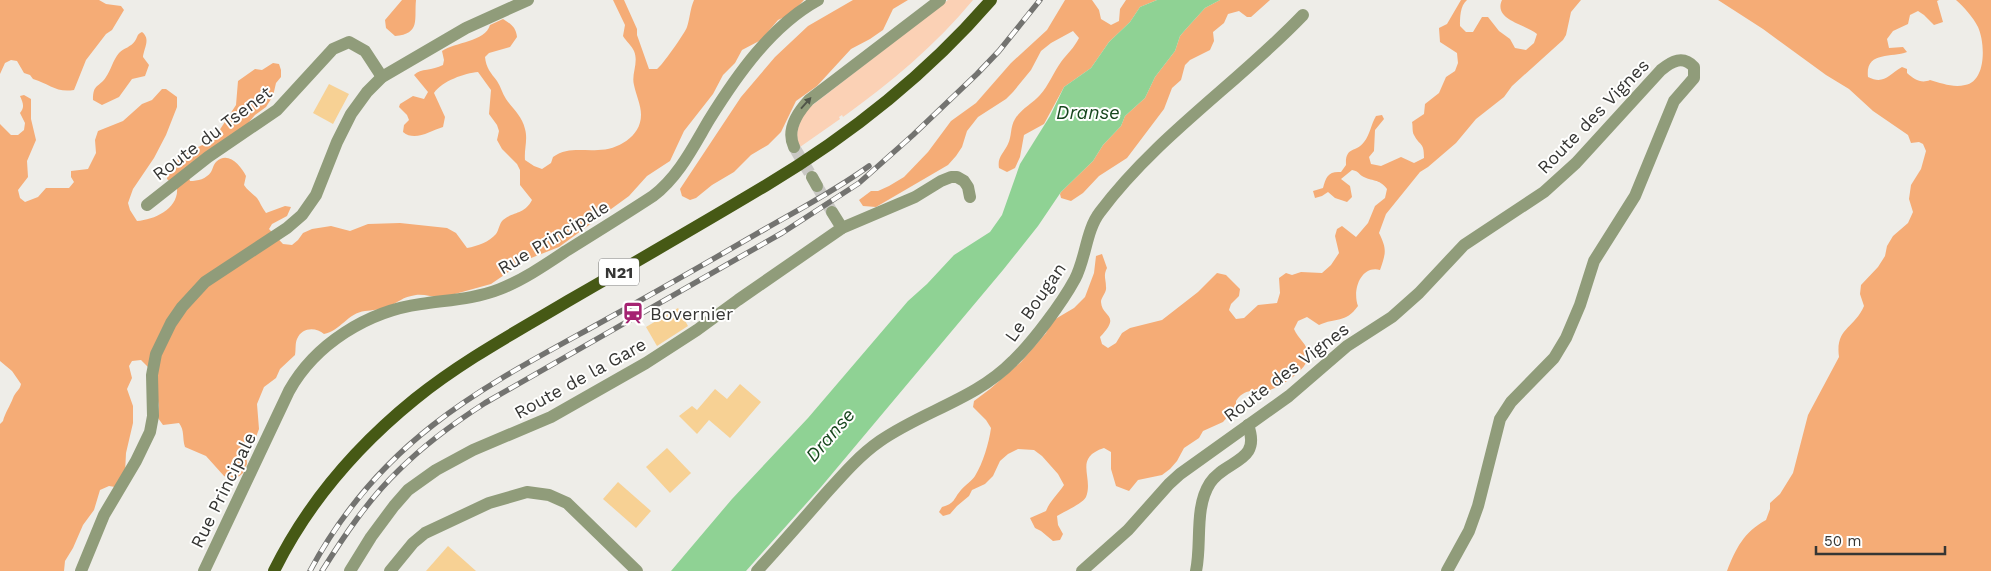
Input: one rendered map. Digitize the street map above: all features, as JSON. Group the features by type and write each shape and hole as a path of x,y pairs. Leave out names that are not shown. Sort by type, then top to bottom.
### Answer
{"main road":[{"name":"N21","path":"274,571 296,531 334,479 374,436 416,398 497,343 760,189 830,144 893,97 924,70 991,0"}],"street":[{"path":"81,571 104,515 136,461 150,432 153,416 152,375 156,354 171,323 182,307 205,282 287,228 302,215 316,195 337,142 351,114 366,92 382,77 466,28 528,0"},
{"name":"Rue Principale","path":"204,571 289,391 296,378 319,352 346,332 387,312 499,290 554,259 653,196 676,174 730,88 753,57 792,18 818,0"},
{"path":"794,147 791,141 792,128 799,111 809,100 940,0"},
{"name":"Le Bougan","path":"758,571 845,472 871,448 904,426 982,387 1014,361 1033,339 1075,279 1098,214 1122,183 1224,87 1280,40 1303,15"},
{"name":"Route du Tsenet","path":"147,205 208,157 277,110 333,49 349,42 365,51 382,77"},
{"name":"Route des Vignes","path":"1082,571 1141,517 1173,480 1289,396 1347,346 1392,317 1419,293 1469,241 1544,192 1576,164 1646,85 1666,66 1678,60 1688,62 1695,71 1694,78 1674,101 1635,196 1594,261 1580,305 1566,338 1554,358 1511,402 1500,419 1478,506 1469,531 1447,571"},
{"name":"Route de la Gare","path":"350,571 383,519 408,490 453,460 559,412 646,363 697,330 842,228 915,197 951,177 957,177 964,181 970,197"},
{"path":"832,212 842,228"},
{"path":"1196,571 1200,548 1202,507 1206,490 1215,477 1247,454 1252,445 1252,437 1248,425"},
{"path":"390,571 425,533 489,503 527,492 549,494 567,503 637,571"}],"shaded area":[{"path":"0,0 99,0 106,4 121,6 124,10 112,30 106,34 86,60 74,90 68,91 53,88 33,79 30,75 24,73 17,61 11,60 5,63 0,74"},
{"path":"402,0 416,0 415,19 413,29 403,35 395,36 386,28 385,20"},
{"path":"613,0 624,0 637,29 637,35 649,69 657,69 685,30 694,0 804,0 791,14 778,20 761,40 742,50 735,63 723,75 713,94 684,131 670,161 647,176 629,196 559,247 526,260 491,284 444,297 411,296 385,308 359,312 335,329 324,334 313,329 302,332 296,341 295,355 280,369 276,378 264,387 257,404 259,429 256,437 246,449 247,464 243,473 236,479 224,476 206,456 185,447 179,423 163,425 158,418 159,406 152,371 141,360 132,361 129,366 132,378 127,389 133,406 133,423 126,453 125,473 115,487 109,486 100,490 94,510 83,525 65,561 64,571 0,571 0,424 21,384 12,371 0,361 0,124 11,135 18,135 24,130 25,123 20,113 23,105 20,96 24,95 31,99 31,119 36,140 27,161 28,177 18,190 20,198 25,202 38,197 46,188 69,188 74,182 71,177 71,171 88,169 96,153 95,140 98,131 123,121 142,104 152,100 162,89 166,89 177,97 177,107 166,135 154,158 133,189 128,203 137,221 151,218 170,207 177,195 177,188 167,179 168,172 181,155 211,141 215,137 236,105 238,81 255,69 262,70 273,63 279,64 281,77 276,83 273,96 266,107 255,115 244,128 186,169 190,181 199,180 207,176 215,163 221,159 225,158 234,161 246,176 244,185 257,198 266,213 285,206 291,207 287,216 272,224 269,229 283,244 292,245 303,233 312,229 331,226 350,231 368,224 400,223 447,228 456,233 467,248 479,245 490,239 496,234 503,220 522,211 532,200 520,185 520,170 517,164 502,149 497,140 499,131 489,114 491,90 478,72 454,78 442,85 434,93 445,117 443,127 418,136 408,135 403,132 404,125 409,120 399,107 400,104 413,96 424,99 428,92 414,75 420,71 443,65 442,51 482,35 490,25 503,19 513,26 517,37 510,47 489,53 485,57 486,64 505,97 524,124 526,133 525,160 542,169 551,163 553,157 564,152 613,148 627,141 632,136 640,123 641,115 633,81 635,55 633,49 623,36 625,25"},
{"path":"853,0 908,0 893,9 883,30 851,49 817,86 796,101 781,132 768,145 751,155 734,172 712,185 696,198 690,200 682,196 680,189 741,97 775,57 808,26"},
{"path":"948,0 973,0 928,48 895,77 861,104 843,117 842,115 839,117 840,119 800,147 797,133 805,111"},
{"path":"1065,0 1092,0 1099,10 1101,19 1111,25 1119,21 1120,9 1126,0 1157,0 1140,7 1130,22 1109,42 1091,68 1064,87 1044,124 1024,135 1020,157 1015,168 1007,172 999,168 1000,158 1009,141 1013,122 1020,112 1043,91 1061,62 1075,45 1079,38 1073,31 1041,51 1031,70 1013,92 1006,99 978,117 967,131 962,147 948,165 876,207 863,206 859,200 871,191 878,191 904,177 928,152 951,121 976,103 1011,63 1047,30"},
{"path":"1220,0 1270,0 1251,17 1247,17 1239,11 1228,14 1224,23 1213,32 1214,41 1210,50 1190,60 1185,65 1181,80 1172,88 1164,109 1127,158 1099,176 1083,193 1071,201 1061,198 1061,192 1093,161 1103,145 1121,126 1125,116 1145,98 1155,77 1175,51 1180,36 1205,8"},
{"path":"1461,0 1467,0 1462,8 1460,19 1460,26 1466,32 1473,32 1482,17 1488,17 1499,31 1510,39 1515,48 1526,50 1534,43 1537,34 1506,17 1500,7 1502,0 1581,0 1571,12 1566,35 1563,40 1512,86 1504,97 1476,119 1456,143 1420,172 1386,214 1379,233 1384,247 1380,270 1373,269 1363,275 1357,286 1356,300 1358,306 1353,312 1344,318 1319,325 1307,317 1298,321 1294,329 1308,351 1307,360 1300,371 1288,381 1270,390 1244,393 1236,401 1236,407 1223,422 1203,431 1199,438 1184,448 1170,469 1162,475 1138,480 1129,491 1116,486 1111,469 1111,452 1104,448 1095,452 1089,457 1087,463 1088,490 1086,497 1077,505 1057,516 1058,525 1063,534 1060,540 1053,541 1035,528 1030,518 1046,511 1064,485 1058,474 1034,450 1018,449 1008,454 1000,461 993,476 985,484 972,490 969,496 950,514 943,516 939,512 942,507 952,502 974,478 985,453 991,428 973,407 974,401 1021,362 1046,333 1052,321 1074,308 1085,297 1094,273 1096,256 1102,254 1107,268 1105,275 1106,289 1101,302 1104,311 1109,317 1110,324 1100,337 1102,344 1108,348 1116,343 1122,333 1130,328 1162,320 1198,292 1217,273 1226,275 1240,289 1239,296 1231,304 1229,310 1236,319 1244,318 1258,305 1277,303 1280,293 1279,278 1286,273 1292,275 1301,272 1322,273 1331,265 1339,253 1335,236 1337,229 1342,226 1356,237 1368,223 1375,206 1385,198 1387,189 1381,183 1366,178 1352,170 1341,179 1350,186 1352,197 1347,202 1335,198 1328,192 1315,198 1313,191 1323,188 1330,174 1341,172 1346,165 1347,155 1366,139 1376,116 1382,115 1384,119 1375,130 1374,151 1369,157 1371,164 1381,166 1401,157 1414,163 1424,158 1422,146 1413,134 1412,122 1424,114 1425,104 1439,93 1446,77 1455,71 1458,63 1457,53 1440,42 1439,28 1447,24"},
{"path":"1718,0 1939,0 1937,1 1943,22 1934,25 1918,11 1910,15 1908,24 1893,31 1887,39 1889,48 1903,47 1907,52 1875,59 1868,69 1868,77 1878,80 1882,79 1902,67 1907,69 1907,73 1918,80 1930,80 1956,86 1972,82 1977,76 1981,69 1983,51 1978,27 1968,12 1956,0 1991,0 1991,571 1727,571 1746,535 1766,520 1770,503 1780,494 1793,473 1808,415 1839,357 1840,340 1843,334 1860,314 1864,306 1860,294 1861,285 1878,267 1885,256 1887,246 1893,236 1908,223 1913,212 1909,199 1911,185 1921,169 1926,151 1923,144 1919,142 1911,143 1908,135 1873,111 1849,89"},
{"path":"142,32 147,41 143,57 149,65 145,76 132,79 119,97 102,105 93,100 95,88 106,77 117,56 133,43"}],"water":[{"name":"Dranse","path":"1157,0 1220,0 1205,8 1180,36 1175,51 1155,77 1145,98 1125,116 1121,126 1103,145 1093,161 1061,192 1038,226 1003,270 821,487 746,571 671,571 732,499 808,418 908,301 954,255 990,232 1002,215 1020,164 1050,116 1064,87 1091,68 1109,42 1130,22 1140,7"}],"building":[{"path":"329,84 349,94 333,124 313,113"},
{"path":"678,308 688,326 657,346 646,327"},
{"path":"740,384 761,402 730,438 709,420 697,434 679,416 692,406 697,410 715,389 727,399"},
{"path":"667,448 691,473 670,493 646,467"},
{"path":"618,482 651,511 636,528 603,499"},
{"path":"448,546 476,571 426,571"}],"tunnel":[{"path":"794,147 812,177"},
{"path":"817,186 832,212"}],"railway":[{"path":"322,571 348,532 387,482 429,443 485,403 782,233 859,183 977,74 999,51 1040,0"},
{"path":"310,571 335,530 364,492 397,456 452,410 514,371 805,207 869,166"}],"place":[{"name":"Bovernier","path":"633,313"}]}
